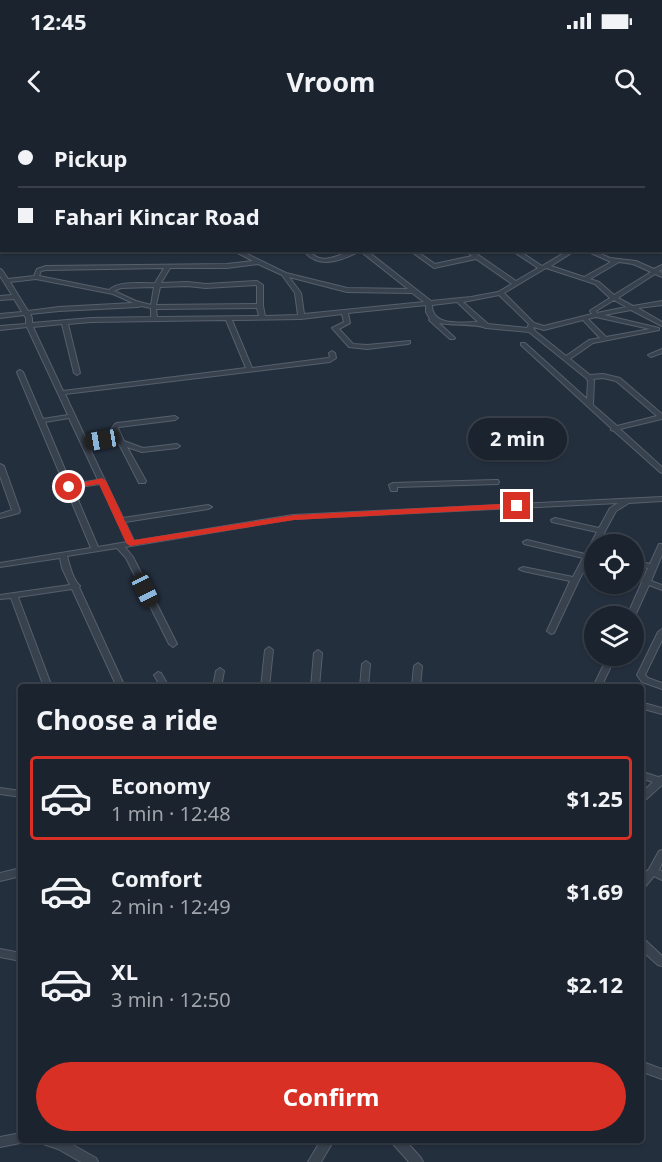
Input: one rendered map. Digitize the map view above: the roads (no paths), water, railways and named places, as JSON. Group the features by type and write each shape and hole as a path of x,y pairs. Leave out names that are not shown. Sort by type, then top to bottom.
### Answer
{"street":[{"path":"238,252 284,274 347,290 414,291"},
{"path":"305,252 309,257 319,261 353,252"},
{"path":"364,252 429,303"},
{"path":"414,252 434,266 476,257"},
{"path":"470,252 515,283"},
{"path":"517,252 543,267 601,285 613,297 660,327"},
{"path":"0,328 64,322 301,317 459,301 500,293 570,252"},
{"path":"589,252 617,261 634,262 662,275"},
{"path":"585,279 617,261"},
{"path":"36,277 40,269 46,268 236,266 260,262"},
{"path":"154,319 156,287 159,278 169,266"},
{"path":"596,315 594,310 662,267"},
{"path":"123,268 127,286"},
{"path":"0,271 26,314 29,325 130,543"},
{"path":"284,274 298,293 301,317"},
{"path":"6,281 36,277 110,292 153,307 260,306"},
{"path":"110,292 114,288 127,286 257,283 260,285 260,306 263,309 263,318"},
{"path":"364,292 374,309"},
{"path":"500,293 531,327 565,359 589,377 591,381 590,406"},
{"path":"0,298 15,297"},
{"path":"459,301 483,324 490,327 544,328 631,307 662,303"},
{"path":"429,303 429,313 439,321 457,325 483,324"},
{"path":"0,316 58,309 142,305"},
{"path":"417,305 452,338"},
{"path":"345,312 346,323 336,328 351,346 408,342"},
{"path":"596,315 660,327"},
{"path":"228,318 249,370"},
{"path":"584,318 604,338"},
{"path":"64,322 77,373"},
{"path":"565,359 588,342 660,327"},
{"path":"523,344 662,471"},
{"path":"651,355 662,351"},
{"path":"61,393 330,360 333,358 332,353"},
{"path":"20,372 95,549"},
{"path":"589,377 603,376 618,380 662,417"},
{"path":"41,421 71,416"},
{"path":"614,429 662,417"},
{"path":"142,481 115,428 117,425 175,418"},
{"path":"85,443 121,440 142,450 177,446"},
{"path":"0,466 15,512 0,516"},
{"path":"69,487 102,481"},
{"path":"393,489 393,485 495,482"},
{"path":"0,565 319,515 662,499"},
{"path":"600,534 613,510 630,500"},
{"path":"120,521 208,507"},
{"path":"555,520 601,531"},
{"path":"527,542 584,553"},
{"path":"119,545 129,557 173,644"},
{"path":"635,606 662,546"},
{"path":"63,555 66,568 120,684"},
{"path":"551,631 584,564"},
{"path":"644,565 651,567"},
{"path":"523,569 575,580"},
{"path":"645,581 662,588"},
{"path":"0,597 76,586"},
{"path":"14,596 47,684"},
{"path":"662,632 641,675 645,680 662,686"},
{"path":"265,684 269,650"},
{"path":"315,684 318,653"},
{"path":"364,684 366,664"},
{"path":"416,684 418,666"},
{"path":"598,684 607,666"},
{"path":"218,684 220,671"},
{"path":"158,675 163,684"},
{"path":"644,706 662,711"},
{"path":"644,775 662,781"},
{"path":"644,797 662,781"},
{"path":"0,791 18,794"},
{"path":"644,882 657,874 662,854"},
{"path":"0,877 18,873"},
{"path":"644,946 662,962"},
{"path":"0,953 18,956"},
{"path":"644,1067 662,1074"},
{"path":"0,1142 18,1139"},
{"path":"56,1143 92,1162"},
{"path":"314,1162 326,1143"},
{"path":"400,1143 417,1162"}]}
